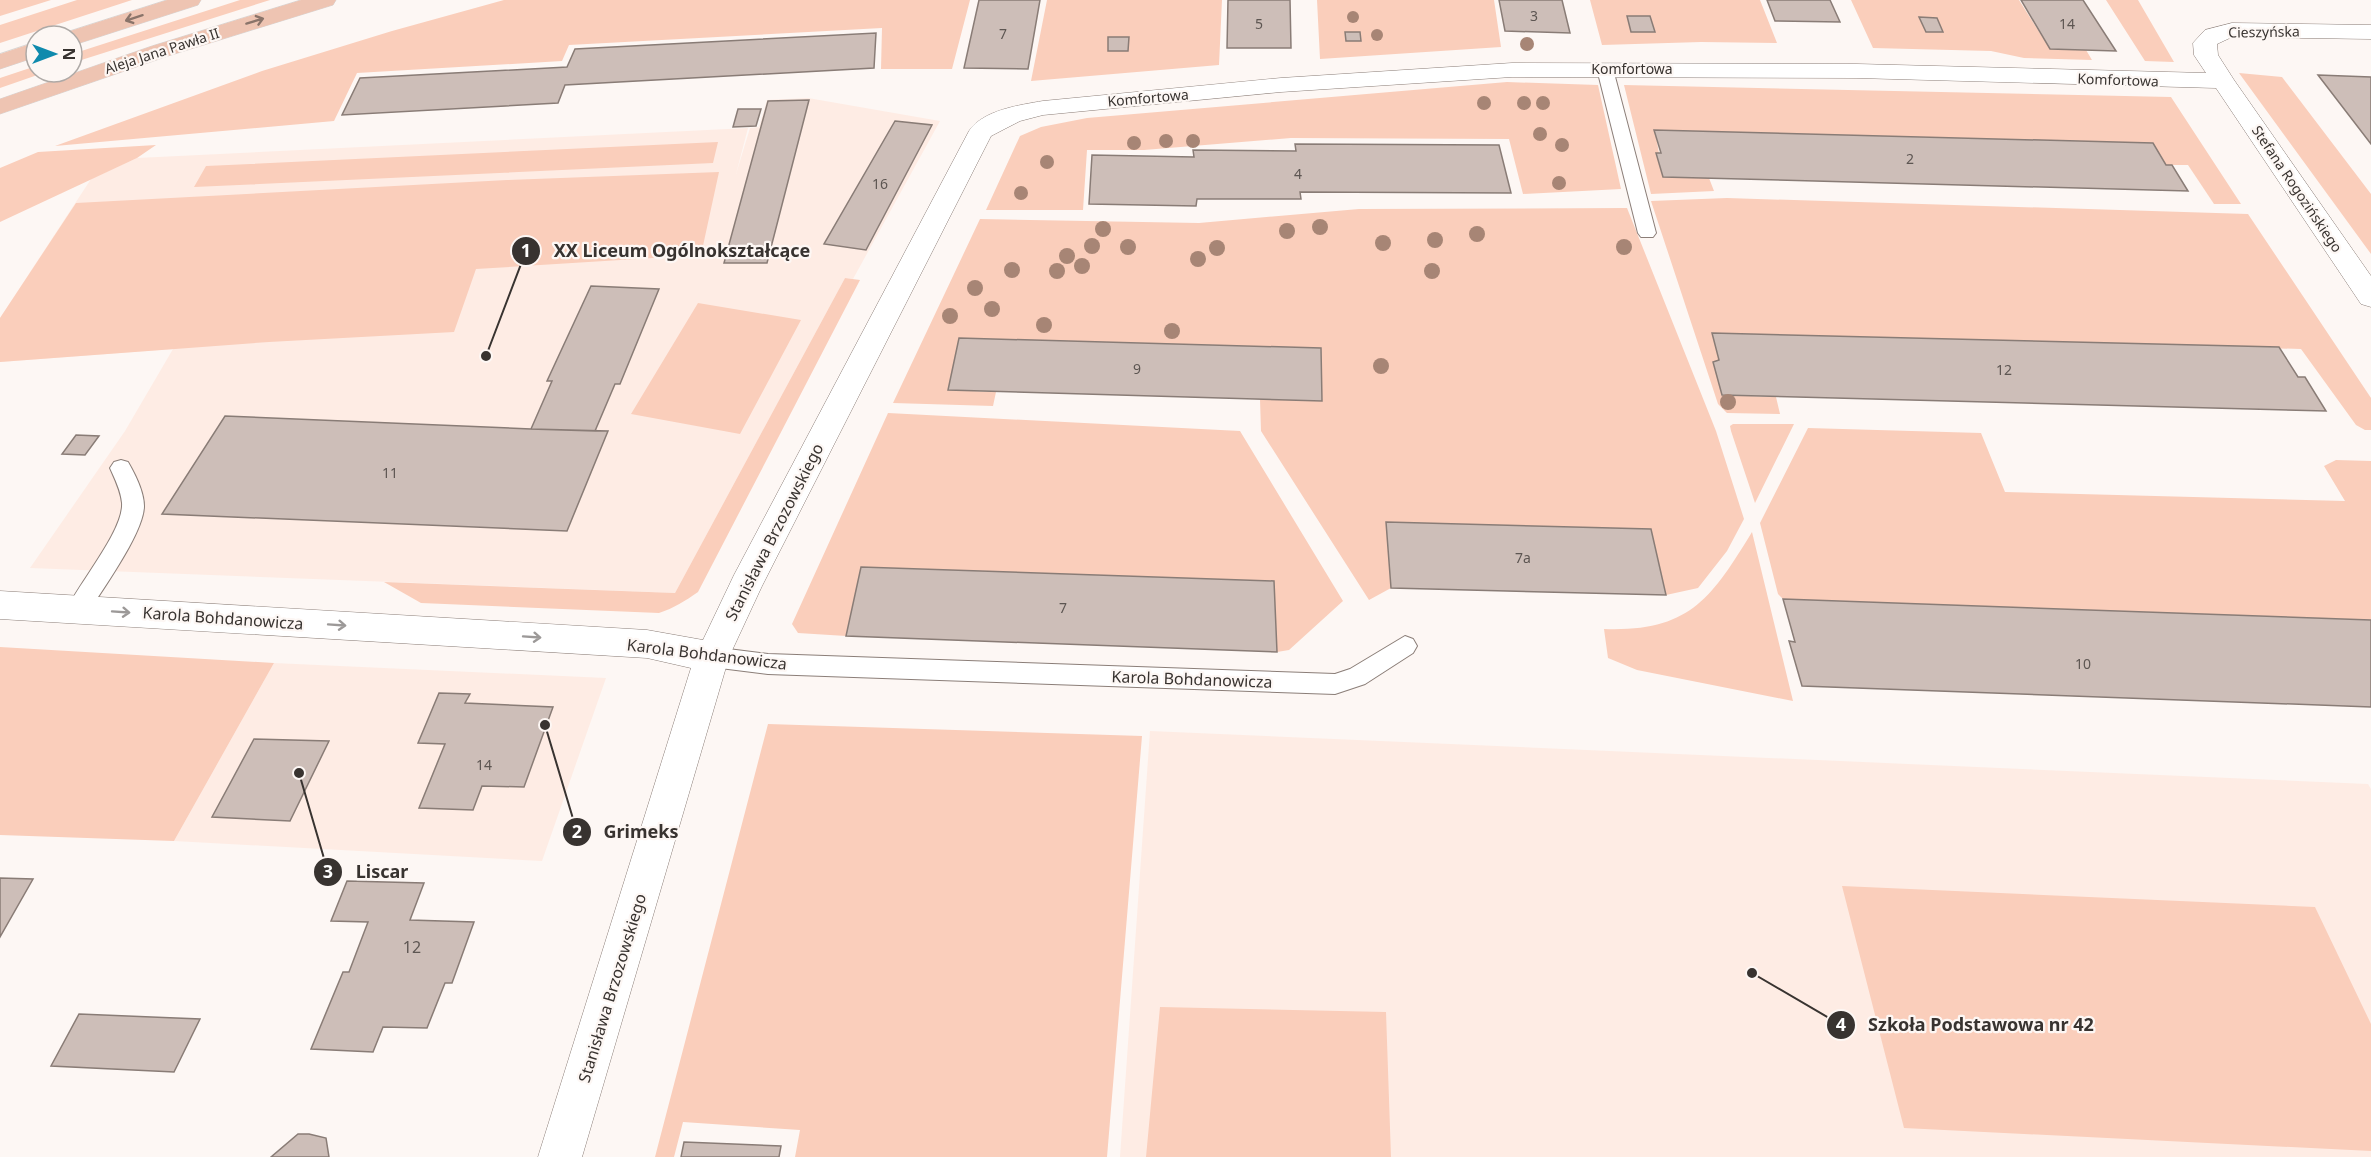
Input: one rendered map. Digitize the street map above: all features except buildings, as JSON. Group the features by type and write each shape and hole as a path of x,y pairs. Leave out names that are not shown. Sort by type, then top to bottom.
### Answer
{"main road":[{"path":"84,34 190,0"},
{"name":"Aleja Jana Pawła II","path":"0,106 160,51 325,0"},
{"path":"0,62 24,54"}],"street":[{"name":"Cieszyńska","path":"2223,81 2206,55 2205,44 2208,37 2218,33 2232,30 2371,32"},
{"name":"Komfortowa","path":"1043,108 1281,85 1512,70 1857,71 2223,81"},
{"name":"Stefana Rogozińskiego","path":"2223,81 2371,297"},
{"name":"Stanisława Brzozowskiego","path":"560,1157 712,657 752,574 981,131 1010,114 1043,108"},
{"name":"Karola Bohdanowicza","path":"0,605 647,644 712,657"}],"lane":[{"path":"1605,69 1647,233"},
{"path":"78,609 130,519 133,507 121,468"},
{"name":"Karola Bohdanowicza","path":"712,657 768,664 1335,684 1357,677 1405,646"}],"shaded area":[{"path":"0,0 51,0 0,16"},
{"path":"77,0 132,0 58,24 24,24 24,35 0,43 0,25"},
{"path":"240,0 270,0 84,59 84,50"},
{"path":"504,0 970,0 952,69 881,69 882,28 569,45 562,61 357,73 334,121 55,146 262,71"},
{"path":"1047,0 1222,0 1219,65 1031,81"},
{"path":"1317,0 1494,0 1501,47 1320,59"},
{"path":"1590,0 1760,0 1777,43 1701,42 1602,45"},
{"path":"1851,0 2019,0 2050,49 2086,50 2092,60 2024,58 1991,51 1873,48"},
{"path":"2106,0 2138,0 2174,62 2145,61"},
{"path":"24,70 24,80 0,88 0,78"},
{"path":"2239,73 2282,77 2371,194 2371,254"},
{"path":"1507,82 1598,85 1621,189 1523,194 1509,139 1291,138 1144,150 1087,150 1083,210 986,210 1020,136 1041,127 1087,118"},
{"path":"1624,85 2171,97 2241,204 2214,204 2188,165 2166,165 2152,143 1655,130 1663,177 1709,178 1714,191 1651,194"},
{"path":"808,98 940,121 853,279 845,278 675,593 30,568 125,431 173,349 0,362 0,318 91,179 137,158 748,128 736,174 750,128 759,127 767,100"},
{"path":"718,142 713,163 194,187 206,166"},
{"path":"156,145 137,158 0,222 0,168 38,152"},
{"path":"719,172 701,255 476,269 454,332 269,342 0,362 0,318 76,203 507,180"},
{"path":"1727,198 2248,214 2371,398 2371,430 2365,430 2356,425 2301,349 1712,333 1719,360 1722,395 1776,397 1780,414 1727,413 1718,404 1651,201"},
{"path":"1627,208 1716,431 1744,519 1727,551 1698,588 1666,595 1651,529 1387,522 1391,588 1369,600 1261,431 1260,399 1322,401 1321,348 959,338 948,390 996,392 993,406 893,403 980,219 1199,223 1359,209"},
{"path":"845,278 860,280 698,592 689,598 659,613 421,603 384,582 675,593"},
{"path":"698,303 801,320 740,434 631,414"},
{"path":"888,413 1240,431 1343,601 1289,650 1277,652 1274,581 861,567 846,636 798,633 792,624"},
{"path":"1733,424 1794,424 1755,503 1731,431 1730,426"},
{"path":"1808,428 1981,433 2005,492 2345,501 2324,466 2336,460 2371,461 2371,620 1783,599 1778,594 1760,523"},
{"path":"1752,532 1793,701 1637,670 1608,658 1604,629 1657,625 1694,607 1724,576"},
{"path":"0,647 274,663 174,841 0,835"},
{"path":"274,663 606,678 542,861 174,841"},
{"path":"768,724 1142,736 1107,1157 795,1157 800,1130 683,1122 674,1157 655,1157"},
{"path":"1150,731 2368,784 2371,789 2371,1157 1120,1157"},
{"path":"1842,886 2315,907 2371,1024 2371,1151 1904,1128"},
{"path":"1160,1007 1386,1012 1391,1157 1146,1157"}],"place":[{"name":"XX Liceum Ogólnokształcące","path":"486,356"},
{"name":"Grimeks","path":"545,725"},
{"name":"Liscar","path":"299,773"},
{"name":"Szkoła Podstawowa nr 42","path":"1752,973"}]}
